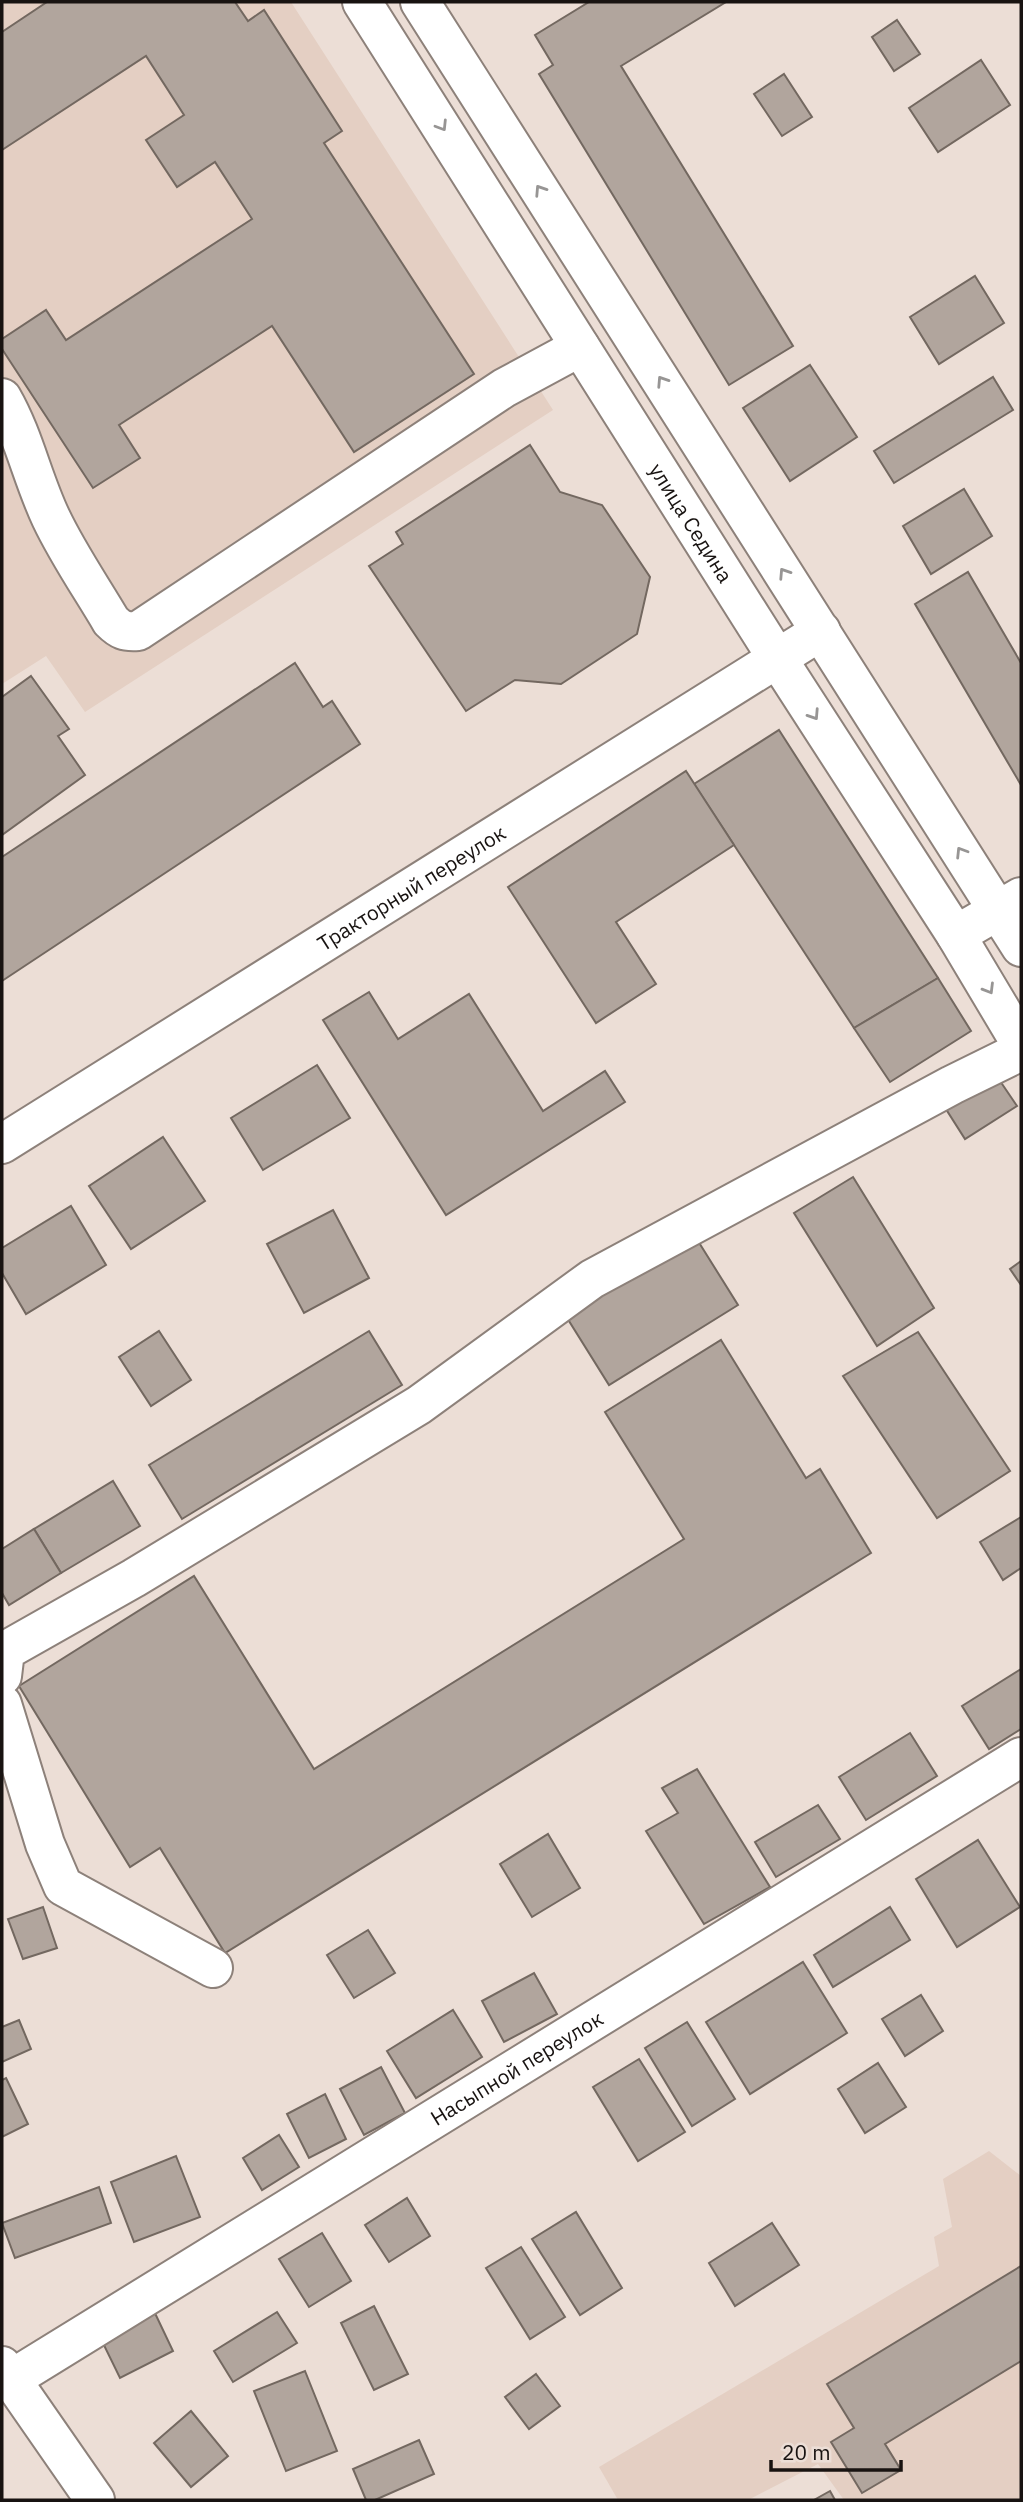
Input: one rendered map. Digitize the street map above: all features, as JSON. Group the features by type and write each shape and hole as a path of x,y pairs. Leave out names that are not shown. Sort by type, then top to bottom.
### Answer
{"street":[{"path":"372,17 423,3 821,631 1009,903 1021,947"},
{"name":"улица Седина","path":"372,17 777,658 956,935 1021,1044"},
{"path":"2,397 23,441 32,475 67,549 111,621 120,630 128,632 138,631 504,388 580,348"},
{"name":"Тракторный переулок","path":"2,1144 821,631"},
{"path":"956,935 1009,903"},
{"path":"2,1675 5,1651 134,1578 419,1405 592,1279 952,1085 1021,1051"},
{"path":"2,1704 46,1844 63,1886 213,1968"},
{"name":"Насыпной переулок","path":"6,2373 1021,1757"},
{"path":"6,2373 94,2500"}],"shaded area":[{"path":"2,2 291,2 553,410 85,712 46,656 2,684"},
{"path":"989,2151 1021,2176 1021,2500 844,2500 818,2464 748,2500 618,2500 599,2467 939,2266 934,2237 952,2227 943,2179"}],"building":[{"path":"47,2 235,2 248,21 264,10 342,131 324,143 474,374 354,452 272,326 119,425 140,458 93,488 2,349 2,339 46,310 66,340 252,219 215,162 177,187 146,140 184,115 146,56 2,150 2,32"},
{"path":"589,2 726,2 621,66 793,346 729,385 539,74 553,65 535,35"},
{"path":"897,20 920,54 894,71 872,37"},
{"path":"981,60 1010,105 938,152 909,108"},
{"path":"784,74 812,117 782,136 754,94"},
{"path":"975,276 1004,323 939,364 910,317"},
{"path":"810,365 857,437 790,481 743,408"},
{"path":"993,377 1013,410 894,483 874,451"},
{"path":"530,445 560,492 602,505 650,577 637,634 561,684 515,680 466,711 369,566 403,544 396,532"},
{"path":"964,489 992,536 931,574 903,526"},
{"path":"968,572 1021,663 1021,785 915,604"},
{"path":"295,663 323,707 332,701 360,744 2,981 2,857"},
{"path":"31,676 69,729 58,736 85,775 2,835 2,697"},
{"path":"779,730 938,978 854,1028 694,784"},
{"path":"686,771 734,845 616,922 656,984 596,1023 508,887"},
{"path":"938,978 971,1031 890,1082 854,1028"},
{"path":"369,992 398,1039 469,994 543,1111 605,1071 625,1102 446,1215 323,1020"},
{"path":"317,1065 350,1118 263,1170 231,1118"},
{"path":"996,1075 1017,1106 965,1139 944,1106"},
{"path":"163,1137 205,1201 131,1249 89,1186"},
{"path":"853,1177 934,1308 877,1346 794,1213"},
{"path":"71,1206 106,1265 26,1314 2,1273 2,1248"},
{"path":"333,1210 369,1278 304,1313 267,1244"},
{"path":"693,1233 738,1305 609,1385 564,1313"},
{"path":"1021,1261 1021,1285 1010,1269"},
{"path":"159,1331 191,1380 151,1406 119,1357"},
{"path":"369,1331 402,1385 182,1519 149,1465"},
{"path":"918,1332 1010,1471 937,1518 843,1376"},
{"path":"721,1340 806,1478 820,1469 871,1553 225,1953 160,1848 130,1867 19,1686 194,1576 314,1769 684,1539 605,1412"},
{"path":"113,1481 140,1526 61,1573 34,1529"},
{"path":"1021,1517 1021,1568 1003,1580 980,1542"},
{"path":"34,1529 61,1573 9,1605 2,1593 2,1549"},
{"path":"1021,1669 1021,1729 989,1749 962,1706"},
{"path":"910,1733 937,1776 866,1820 839,1777"},
{"path":"697,1769 770,1887 704,1924 646,1831 678,1813 662,1788"},
{"path":"818,1805 840,1839 776,1877 755,1842"},
{"path":"548,1834 580,1888 532,1917 500,1864"},
{"path":"978,1840 1020,1907 957,1947 916,1879"},
{"path":"43,1907 57,1948 23,1959 8,1919"},
{"path":"890,1907 910,1940 833,1987 814,1955"},
{"path":"368,1930 395,1973 354,1998 327,1955"},
{"path":"803,1962 847,2033 750,2094 706,2022"},
{"path":"534,1973 557,2014 504,2042 482,2001"},
{"path":"921,1995 943,2031 905,2056 882,2019"},
{"path":"453,2010 482,2057 416,2098 387,2051"},
{"path":"19,2020 31,2049 2,2062 2,2027"},
{"path":"687,2022 735,2099 692,2126 645,2048"},
{"path":"639,2059 685,2132 638,2161 593,2087"},
{"path":"878,2063 906,2107 865,2133 838,2089"},
{"path":"381,2067 405,2113 364,2135 340,2089"},
{"path":"6,2078 28,2124 2,2137 2,2080"},
{"path":"325,2094 346,2139 309,2158 287,2114"},
{"path":"279,2135 299,2167 262,2190 243,2158"},
{"path":"176,2156 200,2217 134,2242 111,2182"},
{"path":"99,2187 111,2223 15,2258 2,2223"},
{"path":"407,2198 430,2236 389,2262 365,2225"},
{"path":"576,2212 622,2288 580,2315 532,2239"},
{"path":"772,2223 799,2265 735,2306 709,2263"},
{"path":"322,2233 351,2281 309,2307 279,2259"},
{"path":"521,2247 565,2317 530,2339 486,2268"},
{"path":"1021,2266 1021,2361 885,2444 901,2470 862,2493 831,2442 854,2428 827,2384"},
{"path":"374,2306 408,2374 374,2390 341,2323"},
{"path":"153,2309 173,2351 120,2378 99,2335"},
{"path":"277,2312 297,2343 233,2382 214,2351"},
{"path":"305,2371 337,2451 286,2471 254,2391"},
{"path":"536,2374 560,2406 529,2429 505,2397"},
{"path":"191,2411 228,2456 191,2487 154,2443"},
{"path":"419,2440 434,2474 375,2500 366,2500 353,2469"},
{"path":"830,2491 835,2500 814,2500"}]}
